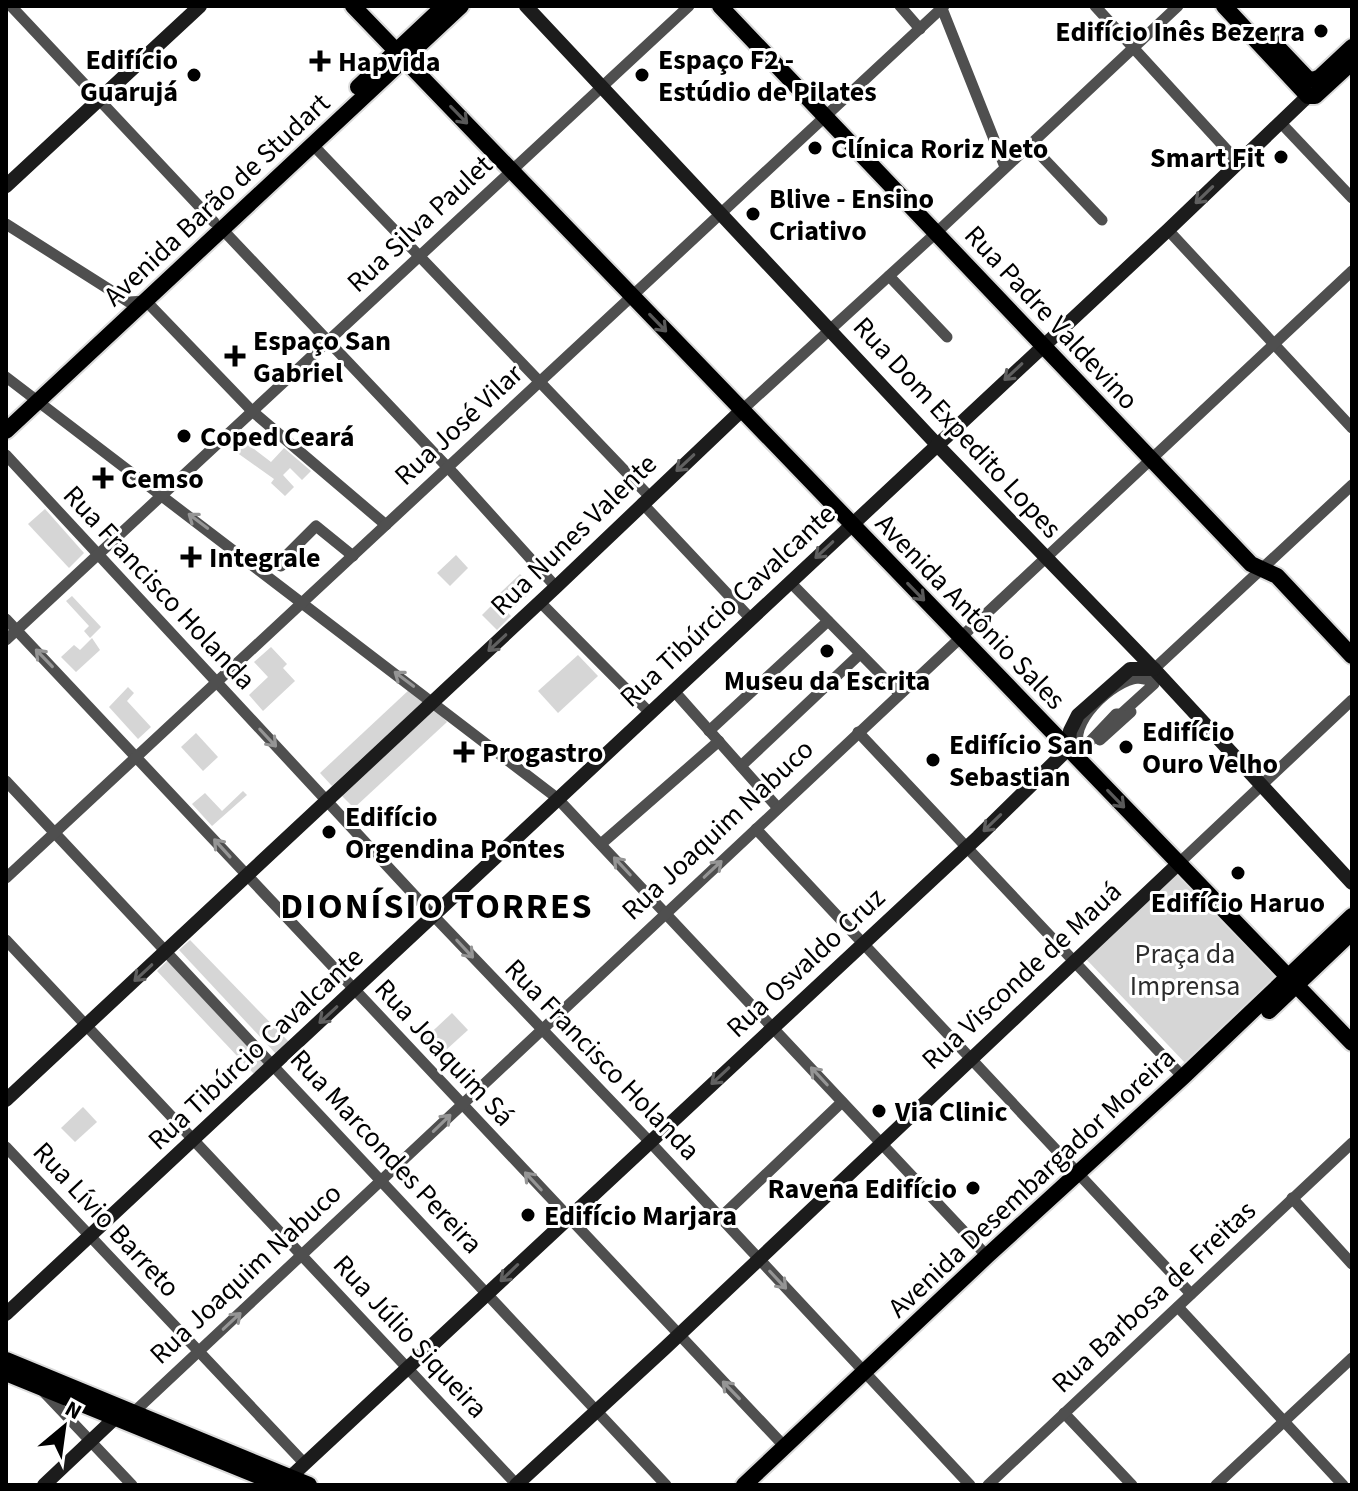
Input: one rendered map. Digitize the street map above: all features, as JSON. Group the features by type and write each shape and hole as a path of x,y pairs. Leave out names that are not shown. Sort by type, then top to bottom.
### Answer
{"main road":[{"name":"Avenida Antônio Sales","path":"353,6 851,525 1077,753 1178,864 1352,1043"},
{"name":"Avenida Barão de Studart","path":"218,225 312,144 444,6"},
{"name":"Avenida Barão de Studart","path":"6,431 33,398 400,55 461,6"},
{"name":"Rua Padre Valdevino","path":"720,6 1251,564 1277,576 1352,656"},
{"path":"1224,6 1308,96"},
{"path":"1239,6 1307,78 1313,80 1320,77"},
{"name":"Rua Tibúrcio Cavalcante","path":"1320,77 1352,47"},
{"name":"Rua Tibúrcio Cavalcante","path":"1308,96 1315,96 1352,62"},
{"name":"Avenida Barão de Studart","path":"6,416 33,398"},
{"name":"Avenida Desembargador Moreira","path":"744,1485 868,1376 1293,981 1352,916"},
{"name":"Avenida Desembargador Moreira","path":"760,1485 987,1256 1082,1177 1183,1077 1352,932"},
{"path":"6,1360 134,1412 284,1482"},
{"path":"6,1373 284,1482 309,1485"}],"street":[{"path":"11,6 448,468 556,587"},
{"path":"6,186 200,6"},
{"name":"Rua Dom Expedito Lopes","path":"526,6 1045,558 1154,669 1352,883"},
{"name":"Rua Silva Paulet","path":"6,640 689,6"},
{"path":"900,6 920,29"},
{"path":"1095,6 1238,162"},
{"name":"Rua Nunes Valente","path":"6,1100 556,587 645,500 831,331 1178,6"},
{"path":"943,7 1005,167"},
{"name":"Rua José Vilar","path":"6,878 943,7"},
{"name":"Rua Tibúrcio Cavalcante","path":"6,1314 1168,230 1308,96 1320,77"},
{"path":"1280,122 1352,198"},
{"path":"312,144 540,380 751,619"},
{"path":"1030,144 1102,220"},
{"path":"6,224 137,301 252,411 386,525"},
{"path":"1168,230 1352,428"},
{"name":"Rua Joaquim Nabuco","path":"44,1485 115,1418 134,1412 1352,271"},
{"path":"889,276 947,337"},
{"path":"6,377 557,798 987,1256"},
{"name":"Rua Francisco Holanda","path":"6,455 433,916 649,1141 970,1485"},
{"name":"Rua Osvaldo Cruz","path":"1077,753 1070,731 1078,715 1130,669 1154,669 1352,485"},
{"path":"281,566 283,559 316,526 353,556"},
{"path":"790,582 899,693"},
{"path":"540,602 650,713"},
{"name":"Rua Joaquim Sá","path":"6,619 785,1447"},
{"path":"709,731 828,621"},
{"path":"741,766 860,654"},
{"path":"1138,678 1153,682 1154,684 1077,753 1076,736 1082,719 1118,685 1138,678"},
{"name":"Rua Osvaldo Cruz","path":"284,1482 968,846 1165,681"},
{"path":"674,691 778,808"},
{"name":"Rua Visconde de Mauá","path":"517,1485 1352,700"},
{"path":"858,732 1183,1077"},
{"path":"601,844 719,741"},
{"name":"Rua Marcondes Pereira","path":"6,781 666,1485"},
{"path":"756,829 1191,1294"},
{"name":"Rua Júlio Siqueira","path":"6,940 517,1485"},
{"path":"720,1218 842,1102"},
{"name":"Rua Barbosa de Freitas","path":"988,1485 1352,1143"},
{"name":"Rua Lívio Barreto","path":"6,1147 305,1464"},
{"path":"1292,1198 1352,1264"},
{"path":"1178,1307 1342,1485"},
{"path":"1216,1485 1352,1358"},
{"path":"39,1387 132,1485"},
{"path":"1064,1413 1132,1485"}],"green space":[{"path":"237,436 271,462 284,448 311,471 302,480 290,468 283,475 294,487 285,496 271,483 274,479 229,447"},
{"path":"45,509 84,553 69,568 28,524"},
{"path":"456,555 468,568 450,586 437,573"},
{"path":"520,574 534,589 513,609 499,594"},
{"path":"72,596 101,627 90,638 84,631 89,626 66,601"},
{"path":"496,601 511,616 497,630 482,615"},
{"path":"92,638 100,650 76,672 61,657 74,645 80,650"},
{"path":"271,647 287,664 283,668 295,681 263,711 249,695 268,677 254,662"},
{"path":"578,655 598,676 558,713 538,691"},
{"path":"128,687 134,693 127,701 151,727 138,739 109,707"},
{"path":"410,689 425,700 332,786 320,773"},
{"path":"435,709 447,722 354,808 341,795"},
{"path":"196,733 218,757 203,771 181,747"},
{"path":"243,791 247,795 212,826 192,804 205,793 222,811"},
{"name":"Praça da Imprensa","path":"1180,871 1281,977 1188,1066 1086,959"},
{"path":"190,940 290,1043 277,1055 179,950"},
{"path":"169,959 268,1063 255,1075 157,971"},
{"path":"452,1013 468,1030 436,1059 421,1042"},
{"path":"83,1107 97,1122 75,1142 61,1128"}],"place":[{"name":"Edifício Inês Bezerra","path":"1321,31"},
{"name":"Hapvida","path":"320,61"},
{"name":"Edifício Guarujá","path":"194,75"},
{"name":"Espaço F2 - Estúdio de Pilates","path":"642,75"},
{"name":"Clínica Roriz Neto","path":"815,148"},
{"name":"Smart Fit","path":"1281,157"},
{"name":"Blive - Ensino Criativo","path":"753,214"},
{"name":"Espaço San Gabriel","path":"235,356"},
{"name":"Coped Ceará","path":"184,436"},
{"name":"Cemso","path":"103,478"},
{"name":"Integrale","path":"191,557"},
{"name":"Museu da Escrita","path":"827,651"},
{"name":"Edifício Ouro Velho","path":"1126,747"},
{"name":"Progastro","path":"464,752"},
{"name":"Edifício San Sebastian","path":"933,760"},
{"name":"Edifício Orgendina Pontes","path":"329,832"},
{"name":"Edifício Haruo","path":"1238,873"},
{"name":"Via Clinic","path":"879,1111"},
{"name":"Ravena Edifício","path":"973,1188"},
{"name":"Edifício Marjara","path":"528,1215"}],"district":[{"name":"DIONÍSIO TORRES","path":"437,905"}]}
